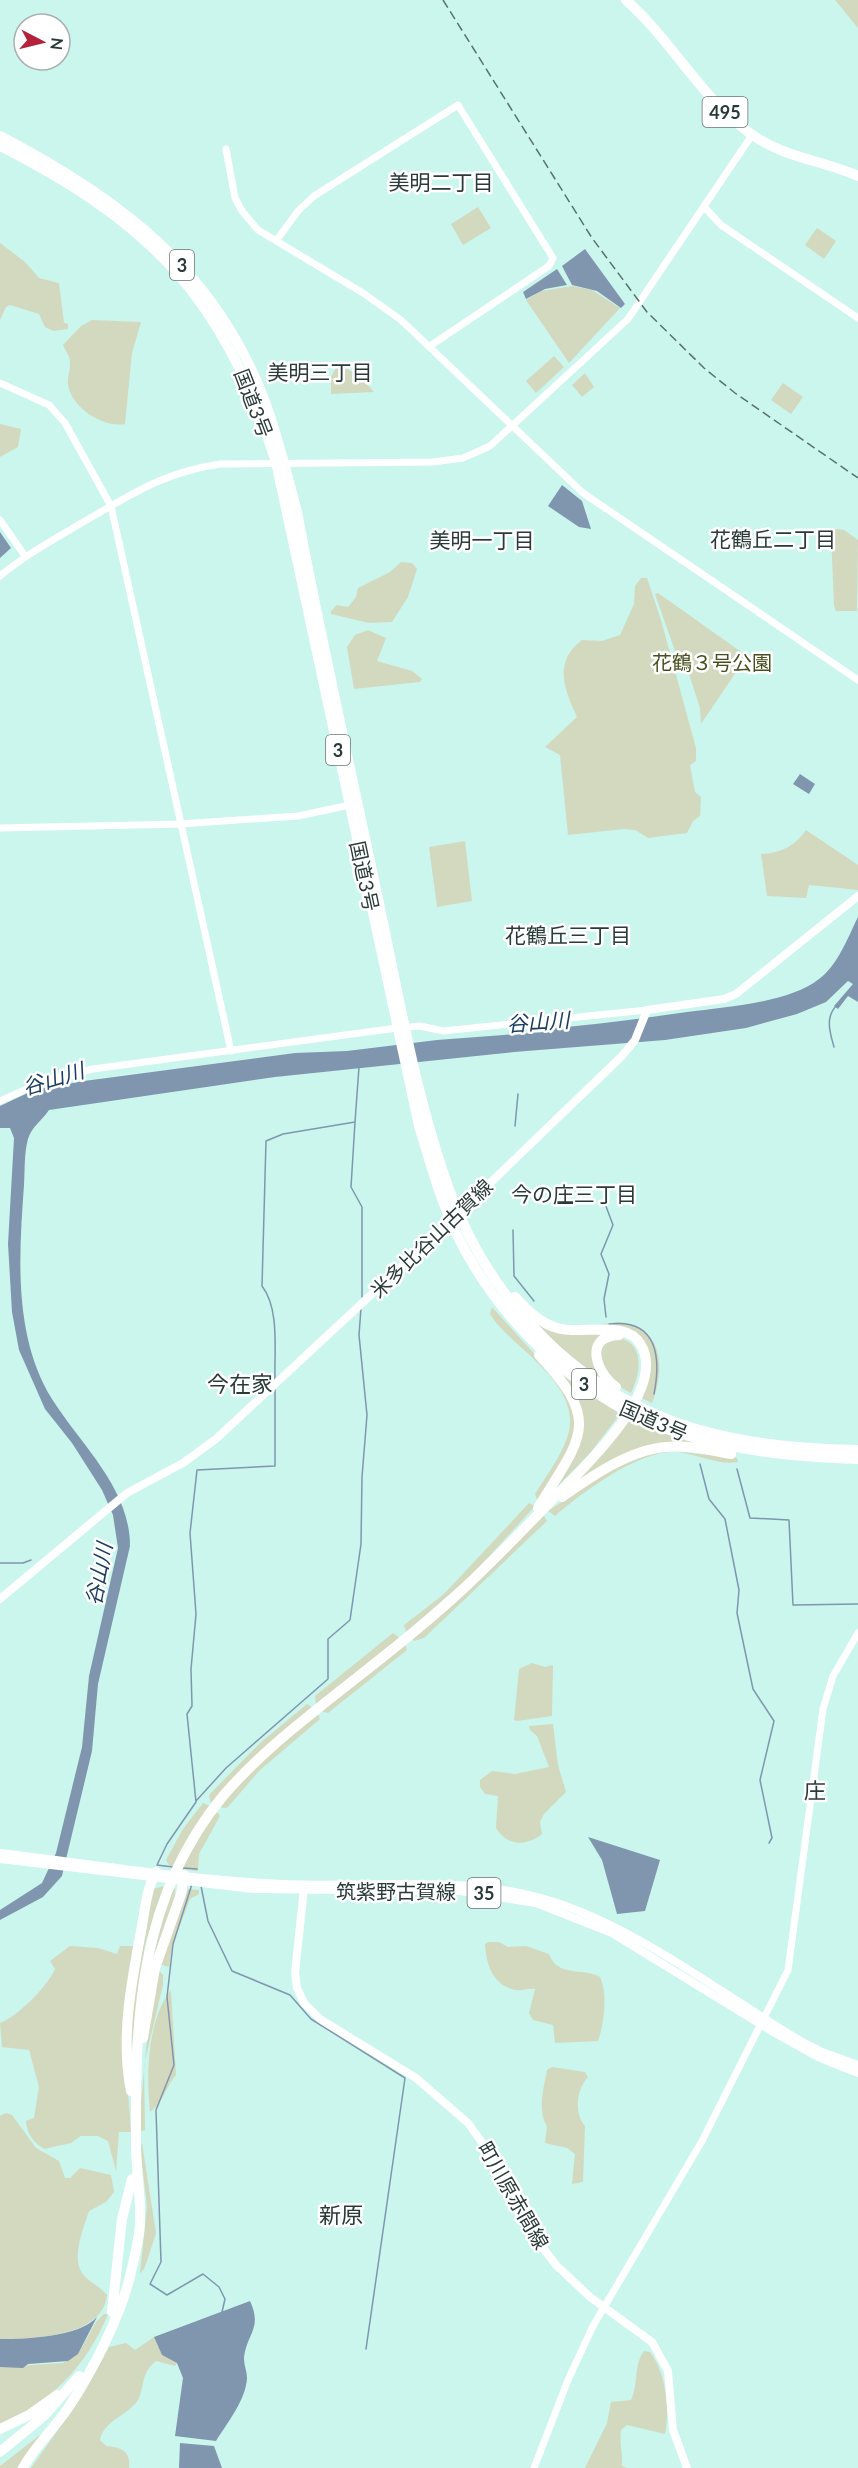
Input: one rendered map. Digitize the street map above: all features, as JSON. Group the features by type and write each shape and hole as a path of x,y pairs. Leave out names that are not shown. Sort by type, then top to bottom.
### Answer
{"highway":[{"name":"495","path":"626,0 661,36 717,104 752,135 791,155 858,176"},
{"name":"国道3号","path":"0,136 93,189 128,214 175,257 218,312 241,350 264,398 280,462 350,805 411,1071 455,1217 476,1270 512,1318 574,1376 636,1415 680,1434 716,1443 783,1455 858,1459"},
{"name":"国道3号","path":"0,146 87,195 121,219 160,255 188,285 234,355 255,400 297,512 402,1032"},
{"name":"国道3号","path":"455,1217 491,1275 529,1324 567,1359 617,1395 673,1421"},
{"path":"135,2099 152,1984 180,1872 208,1812 246,1767 284,1733 445,1603 537,1513 585,1461 624,1416 636,1394 646,1364 643,1348 634,1336 621,1330 577,1332 550,1325 532,1314 491,1275"},
{"path":"512,1318 523,1338 569,1389 576,1404 579,1419 573,1450 537,1513"},
{"path":"636,1394 641,1367 638,1348 627,1337 617,1335 608,1337 598,1347 596,1357 597,1365 606,1379 627,1395 673,1421"},
{"name":"3","path":"673,1421 736,1439 782,1445 858,1449"},
{"path":"537,1513 618,1463 658,1448 687,1447 762,1458 783,1455"},
{"path":"23,2468 69,2406 114,2307 122,2219 133,2175 136,2004 145,1950 168,1886 180,1872"},
{"path":"0,2459 47,2420 82,2378 112,2325 131,2277 140,2221 136,2175 135,2099 128,2051 130,1997 154,1875"},
{"path":"0,2429 41,2407 82,2378"},
{"path":"0,2452 45,2415 82,2378"}],"main road":[{"path":"646,1014 724,999 736,994 858,896"},
{"name":"米多比谷山古賀線","path":"0,1599 119,1500 210,1444 286,1376 455,1217 630,1046 646,1014"},
{"name":"筑紫野古賀線","path":"0,1853 154,1875 180,1872 303,1888 459,1891 536,1903 612,1933 820,2058 858,2073"},
{"name":"筑紫野古賀線","path":"0,1859 53,1862"},
{"name":"町川原赤間線","path":"303,1888 295,1973 297,1988 304,2003 320,2019 416,2079 468,2123 501,2169 530,2230 571,2280 645,2335 663,2357 669,2379 673,2430 687,2468"},
{"name":"筑紫野古賀線","path":"763,2022 822,2052 858,2065"}],"street":[{"path":"276,241 298,211 314,196 458,105 553,258 549,266 430,346"},
{"path":"0,576 24,556 111,506 162,478 187,469 220,464 280,462 450,461 479,452 513,428 590,356 635,309 752,135"},
{"path":"226,149 232,187 242,211 258,230 377,302 430,346 583,493 858,680"},
{"path":"707,210 721,225 858,318"},
{"path":"0,383 49,405 65,423 111,506 231,1051"},
{"path":"0,520 24,556"},
{"path":"0,828 180,824 298,816 350,805"},
{"path":"0,1101 46,1080 93,1069 402,1032 420,1026 443,1031 646,1014"},
{"path":"534,2468 568,2380 603,2306 691,2162 782,1987 791,1959 826,1696 840,1662 858,1634"}],"green space":[{"path":"835,0 858,0 858,28"},
{"path":"478,207 491,228 463,245 451,224"},
{"path":"817,228 836,241 824,259 805,245"},
{"path":"0,243 25,262 39,278 59,283 64,323 68,324 68,329 53,331 45,327 39,314 10,305 6,307 0,320"},
{"path":"573,286 592,290 620,308 569,363 526,300 541,291"},
{"path":"92,320 141,322 132,353 125,424 107,423 90,415 76,401 68,385 70,360 63,345 81,326"},
{"path":"554,356 564,367 536,393 526,381"},
{"path":"339,362 374,392 331,394 331,377"},
{"path":"585,373 594,387 582,397 572,385"},
{"path":"783,383 803,397 791,414 771,400"},
{"path":"0,424 21,429 18,447 0,457"},
{"path":"835,529 844,530 858,540 857,611 836,611 834,605 831,534"},
{"path":"401,562 412,563 417,569 408,597 392,622 369,623 331,614 337,605 348,607 356,597 358,588 390,572"},
{"path":"641,578 647,578 661,620 696,748 696,761 690,765 695,792 701,797 700,816 693,821 687,833 648,838 635,830 624,829 568,835 560,755 545,747 577,717 565,686 564,667 573,648 582,640 602,641 620,635 634,604 635,586"},
{"name":"花鶴３号公園","path":"658,593 747,656 701,724 700,708 687,668 675,651 655,594"},
{"path":"368,630 386,638 377,661 412,671 422,679 420,682 354,689 347,647 355,635"},
{"path":"806,830 858,865 858,890 809,885 806,898 767,896 761,854 787,848"},
{"path":"465,841 472,901 437,907 429,847"},
{"path":"492,1307 566,1389 576,1419 571,1450 538,1502 535,1494 557,1460 567,1438 570,1421 567,1404 560,1389 549,1375 497,1324 490,1314"},
{"path":"529,1314 542,1324 608,1332 599,1341 601,1379 562,1350"},
{"path":"617,1322 632,1325 644,1331 657,1350 659,1376 652,1403 639,1397 644,1387 640,1339 593,1326"},
{"path":"620,1338 634,1347 639,1361 637,1378 631,1393 613,1383 599,1362 603,1344"},
{"path":"559,1373 620,1414 590,1453 554,1490 580,1433"},
{"path":"628,1418 653,1430 704,1446 664,1445 563,1494"},
{"path":"662,1450 737,1458 738,1462 716,1461 678,1452 647,1457 596,1484 555,1516 548,1511 615,1467"},
{"path":"529,1503 535,1506 474,1573 406,1632 404,1625 444,1594"},
{"path":"543,1514 547,1521 424,1638 414,1641 411,1637"},
{"path":"393,1633 400,1638 316,1704 315,1696"},
{"path":"405,1644 407,1650 328,1713 323,1712 322,1709"},
{"path":"532,1663 545,1667 553,1665 552,1716 517,1721 514,1720 519,1669"},
{"path":"307,1704 312,1707 212,1803 209,1795 259,1744"},
{"path":"317,1712 320,1719 260,1770 227,1808 217,1807 242,1779"},
{"path":"553,1724 558,1765 566,1792 544,1814 540,1822 542,1834 530,1841 517,1843 500,1834 496,1828 498,1796 485,1794 480,1787 480,1780 492,1771 515,1774 549,1767 537,1736 529,1726"},
{"path":"203,1803 210,1806 173,1867 170,1867 166,1860 183,1829"},
{"path":"216,1810 220,1816 199,1854 198,1871 181,1869"},
{"path":"164,1886 145,1945 131,2052 130,2020 153,1889"},
{"path":"172,1887 175,1889 175,1897 145,1982"},
{"path":"188,1889 199,1890 199,1894 190,1899 172,1946 169,1967 159,1964"},
{"path":"499,1942 508,1947 526,1946 549,1954 558,1966 564,1969 600,1977 604,1992 604,2009 598,2041 555,2043 553,2025 533,2020 529,2013 535,1989 508,1988 492,1973 485,1944"},
{"path":"70,1946 98,1948 117,1954 120,1946 133,1946 126,2065 131,2132 119,2132 116,2171 108,2141 98,2136 81,2136 71,2143 44,2149 34,2140 29,2134 26,2121 34,2118 39,2087 29,2050 2,2047 0,2023 23,2008 39,1992 55,1969 50,1961"},
{"path":"158,1969 163,1975 163,1985 145,2061 151,1999"},
{"path":"171,1990 176,2075 158,2104 150,2112 148,2082 150,2049 157,2017"},
{"path":"552,2067 585,2072 588,2077 581,2088 578,2102 579,2115 585,2126 583,2182 572,2184 575,2154 567,2148 545,2143 547,2126 542,2113 542,2099 547,2070"},
{"path":"144,2070 145,2130 138,2132"},
{"path":"6,2113 12,2115 36,2148 59,2161 65,2178 70,2178 80,2168 111,2175 114,2192 106,2202 89,2211 78,2251 82,2273 107,2295 103,2309 93,2320 64,2333 30,2338 0,2339 0,2116"},
{"path":"142,2143 156,2233 145,2267 140,2274 147,2206 140,2148"},
{"path":"104,2314 108,2314 90,2349 65,2380 35,2406 0,2425 0,2367 63,2363 78,2354 96,2322"},
{"path":"154,2337 162,2355 177,2363 175,2366 156,2361 150,2367 144,2377 141,2393 136,2403 106,2428 100,2440 106,2446 124,2451 127,2454 129,2468 31,2468 82,2396 109,2347 126,2343 135,2350"},
{"path":"644,2351 650,2352 663,2380 667,2402 665,2434 627,2425 621,2430 620,2439 622,2466 627,2468 585,2468 607,2423 611,2402 631,2400 638,2363"},
{"path":"45,2431 17,2468 0,2468 0,2466"}],"water":[{"path":"585,249 625,304 621,308 597,291 572,285 562,266"},
{"path":"557,269 567,285 545,289 526,299 523,292"},
{"path":"562,485 582,501 591,529 579,527 548,506"},
{"path":"0,532 11,548 0,558"},
{"path":"800,774 815,784 809,794 793,784"},
{"path":"858,917 858,1002 848,996 838,1009 834,1006 853,984 848,981 826,1002 797,1014 746,1028 665,1040 514,1052 275,1077 49,1110 32,1131 26,1150 20,1267 30,1349 39,1375 52,1399 113,1486 128,1525 130,1546 98,1684 92,1751 62,1876 43,1897 0,1920 0,1910 42,1883 56,1853 82,1747 89,1676 118,1548 113,1515 102,1490 72,1443 45,1409 19,1350 12,1312 8,1244 14,1138 10,1128 0,1128 0,1106 34,1090 84,1081 295,1053 347,1051 437,1040 545,1032 545,1029 756,1003 791,994 819,979 832,966"},
{"path":"588,1837 660,1860 645,1911 617,1914 602,1860"},
{"path":"250,2301 255,2318 245,2350 246,2386 235,2411 216,2441 175,2436 183,2378 177,2363 162,2355 154,2337"},
{"path":"97,2317 78,2354 68,2361 28,2364 23,2368 0,2367 0,2339 66,2333 89,2324"},
{"path":"180,2443 214,2446 222,2468 179,2468"}],"waterway":[{"path":"834,1047 829,1021 836,1006"},
{"path":"275,1380 274,1318 268,1295 262,1286 266,1141 283,1134 355,1122 359,1067"},
{"path":"515,1126 518,1094"},
{"path":"355,1122 351,1187 362,1207 362,1297"},
{"path":"604,1201 613,1225 601,1254 609,1274 604,1299 606,1317"},
{"path":"513,1230 514,1276 534,1301"},
{"path":"196,1801 226,1768 328,1679 328,1639 350,1620 361,1544 362,1477 367,1415 359,1335 361,1308"},
{"path":"609,1324 638,1327 647,1334 656,1354 654,1394"},
{"path":"173,1867 157,1865 167,1844 196,1802 187,1714 192,1706 191,1669 196,1614 190,1533 197,1470 275,1466 275,1390"},
{"path":"700,1464 709,1499 725,1519 739,1590 737,1613 753,1689 774,1721 760,1780 772,1838 769,1843"},
{"path":"737,1469 750,1518 789,1520 793,1605 858,1604"},
{"path":"0,1563 23,1563 31,1560"},
{"path":"183,1868 197,1869"},
{"path":"192,1884 173,1944 167,1997 174,2065 156,2110 161,2262 150,2284 167,2295 203,2274 219,2287 225,2299 222,2312"},
{"path":"201,1886 208,1921 232,1971 290,1995 311,2019 405,2078 366,2349"}],"railway":[{"path":"443,0 592,238 647,312 704,368 735,393 858,478"}],"district":[{"name":"美明二丁目","path":"441,181"},
{"name":"美明三丁目","path":"320,371"},
{"name":"花鶴丘二丁目","path":"773,538"},
{"name":"美明一丁目","path":"482,539"},
{"name":"花鶴丘三丁目","path":"568,934"},
{"name":"今の庄三丁目","path":"574,1193"},
{"name":"今在家","path":"240,1383"},
{"name":"庄","path":"815,1790"},
{"name":"新原","path":"341,2214"}],"water label":[{"name":"谷山川","path":"538,1021"},
{"name":"谷山川","path":"53,1078"},
{"name":"谷山川","path":"98,1574"}]}
